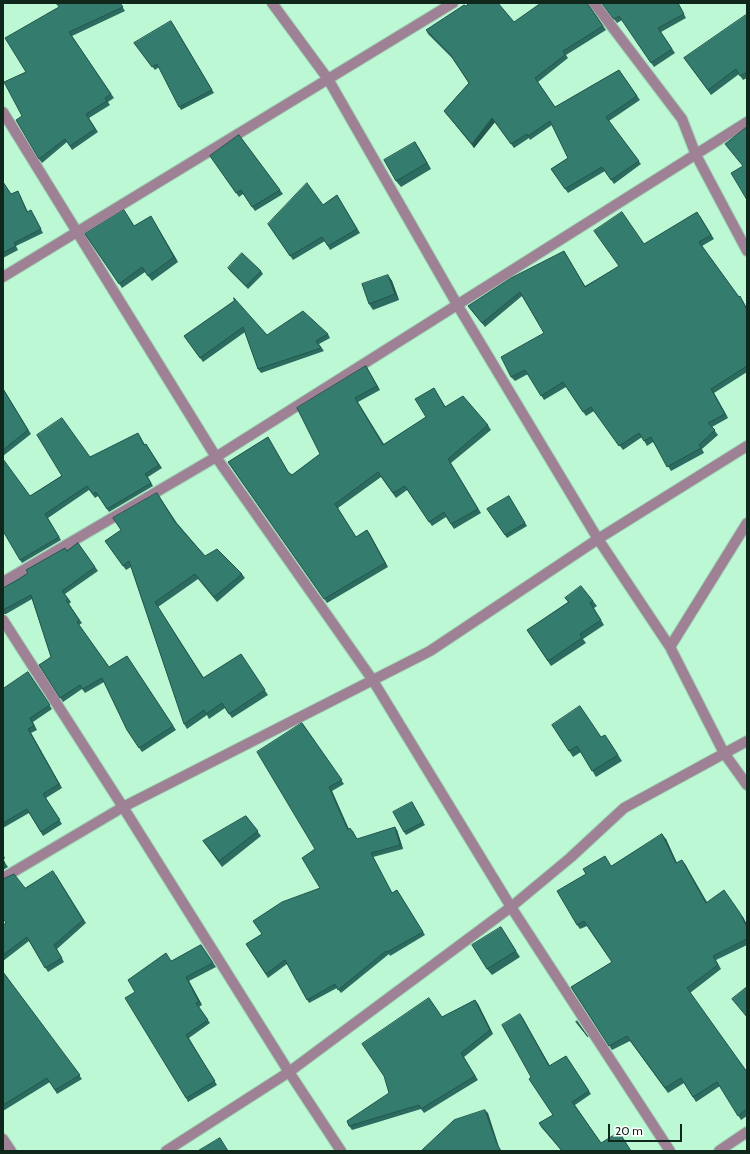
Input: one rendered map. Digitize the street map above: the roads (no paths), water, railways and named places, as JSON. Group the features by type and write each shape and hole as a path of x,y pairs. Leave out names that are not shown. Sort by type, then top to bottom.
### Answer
{"street":[{"path":"272,3 328,79 458,306 598,539 670,647 724,753 747,785"},
{"path":"3,277 453,3"},
{"path":"594,3 682,119 696,155 747,251"},
{"path":"3,112 216,457 372,679 511,907 670,1151"},
{"path":"3,582 216,457 458,306 747,122"},
{"path":"3,878 123,807 430,650 598,539 747,446"},
{"path":"670,647 747,523"},
{"path":"3,620 123,807 289,1072 341,1151"},
{"path":"166,1151 289,1072 511,907 570,858 624,808 747,741"},
{"path":"719,1151 747,1132"},
{"path":"3,1139 11,1151"}]}
